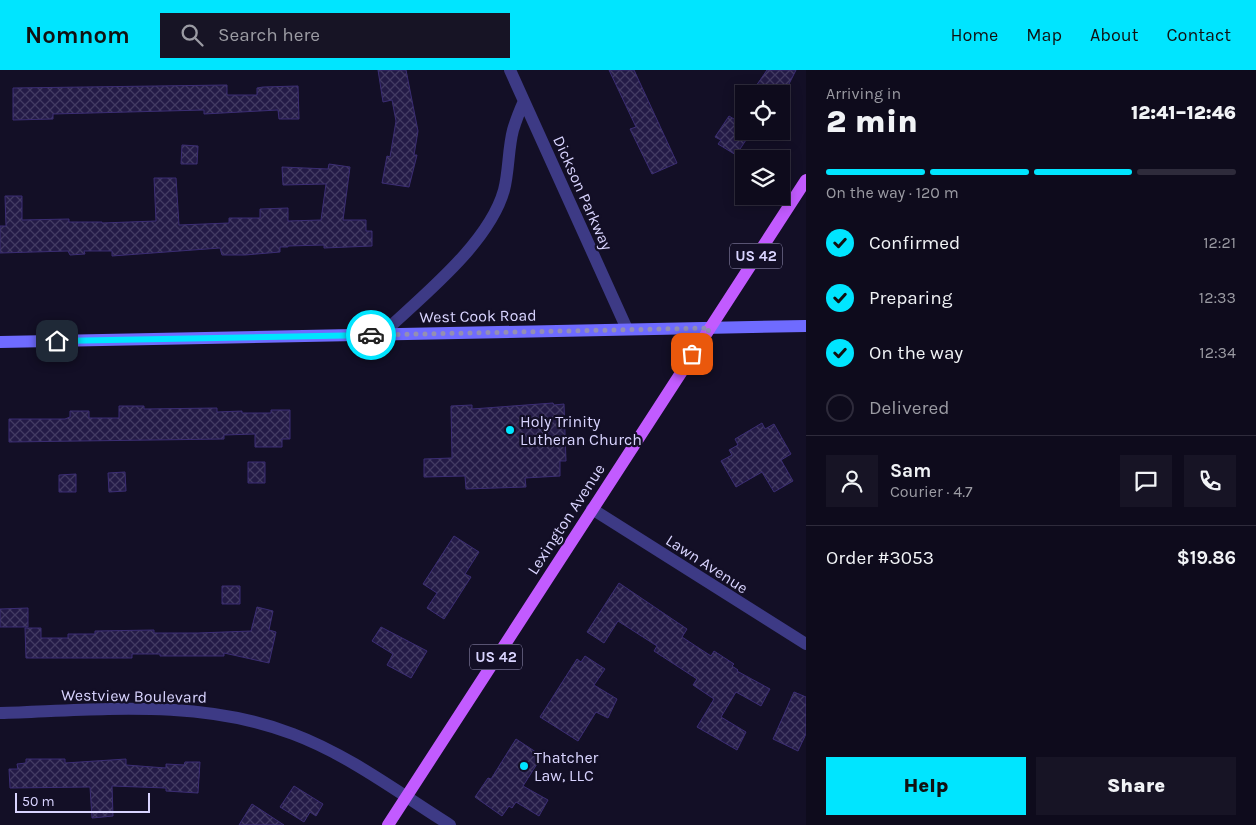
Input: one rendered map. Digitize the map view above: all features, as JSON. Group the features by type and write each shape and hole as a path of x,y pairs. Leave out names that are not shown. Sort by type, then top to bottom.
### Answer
{"main road":[{"name":"Lexington Avenue","path":"388,825 806,180"},
{"name":"West Cook Road","path":"0,342 806,326"}],"street":[{"name":"Dickson Parkway","path":"510,70 627,329"},
{"path":"381,335 460,260 481,236 494,216 504,190 513,130 524,101"},
{"name":"Lawn Avenue","path":"592,509 806,644"},
{"name":"Westview Boulevard","path":"0,713 157,710 215,714 244,719 293,733 320,745 450,825"}],"building":[{"path":"378,70 406,70 418,131 414,155 417,155 409,187 382,183 387,156 390,157 396,121 392,100 383,102"},
{"path":"609,70 634,70 677,163 652,174 630,129 636,127"},
{"path":"767,70 796,70 788,85 757,85"},
{"path":"227,85 227,95 257,95 257,88 298,86 299,119 279,119 278,110 204,114 204,110 53,114 53,119 13,120 13,88"},
{"path":"729,116 735,120 735,140 746,140 739,150 735,150 735,154 718,144 721,140 715,137"},
{"path":"182,145 198,146 197,164 181,164"},
{"path":"329,164 350,167 343,220 366,220 366,231 372,231 372,246 324,248 324,245 288,246 280,247 280,252 245,255 222,255 220,248 112,256 112,251 84,251 85,254 70,255 68,251 0,253 0,226 6,226 5,196 22,196 22,220 69,219 69,222 102,223 156,221 154,178 176,178 179,225 229,223 229,218 260,218 260,209 288,208 288,221 321,220 326,184 283,185 282,167 328,169"},
{"path":"553,403 554,405 564,404 566,461 560,461 560,476 525,478 526,487 466,489 465,476 424,477 424,459 452,458 451,406 472,405 472,409"},
{"path":"119,406 144,406 144,409 217,408 217,412 242,411 242,413 271,413 271,410 290,410 290,439 282,439 282,447 255,447 255,434 224,435 224,439 9,442 9,419 65,419 70,417 70,411 89,411 89,418 119,418"},
{"path":"762,423 765,429 774,424 791,454 781,460 793,481 774,492 762,472 736,487 721,461 732,455 729,450 738,445 735,439"},
{"path":"248,462 265,462 265,483 248,483"},
{"path":"125,472 126,491 109,492 108,473"},
{"path":"76,474 76,492 59,492 59,475"},
{"path":"454,536 479,552 465,574 471,577 444,619 427,608 437,593 423,584"},
{"path":"619,583 687,629 682,637 711,656 714,651 734,664 732,666 737,671 770,689 761,706 736,692 721,717 746,732 737,750 697,727 714,699 693,685 697,679 654,651 657,646 618,621 604,643 587,632"},
{"path":"222,586 240,586 240,604 222,604"},
{"path":"257,607 273,611 269,630 276,632 269,663 224,653 224,656 132,654 132,658 26,658 25,628 41,628 41,638 68,638 68,634 95,634 95,631 154,630 154,633 198,633 251,631"},
{"path":"28,608 28,627 0,627 0,609"},
{"path":"381,627 427,651 411,678 387,665 393,654 372,641"},
{"path":"585,656 605,669 594,685 617,699 608,718 596,712 578,741 540,717 577,659 581,662"},
{"path":"794,692 806,697 806,734 798,751 773,739"},
{"path":"516,739 542,756 523,786 548,800 539,816 516,802 512,808 509,806 502,816 475,797 488,778 491,779"},
{"path":"26,759 65,759 65,763 126,759 126,765 166,768 166,764 184,765 185,762 200,762 198,793 166,791 166,788 112,786 113,816 92,818 90,787 10,788 9,769 18,769 17,764 26,763"},
{"path":"294,786 323,804 316,816 310,812 304,822 280,807"},
{"path":"252,804 284,825 239,825"}],"way so far":[{"path":"371,335 710,328 692,354"}],"place":[{"name":"Holy Trinity Lutheran Church","path":"510,430"},
{"name":"Thatcher Law, LLC","path":"524,766"}],"route":[{"path":"57,341 371,335"}]}
